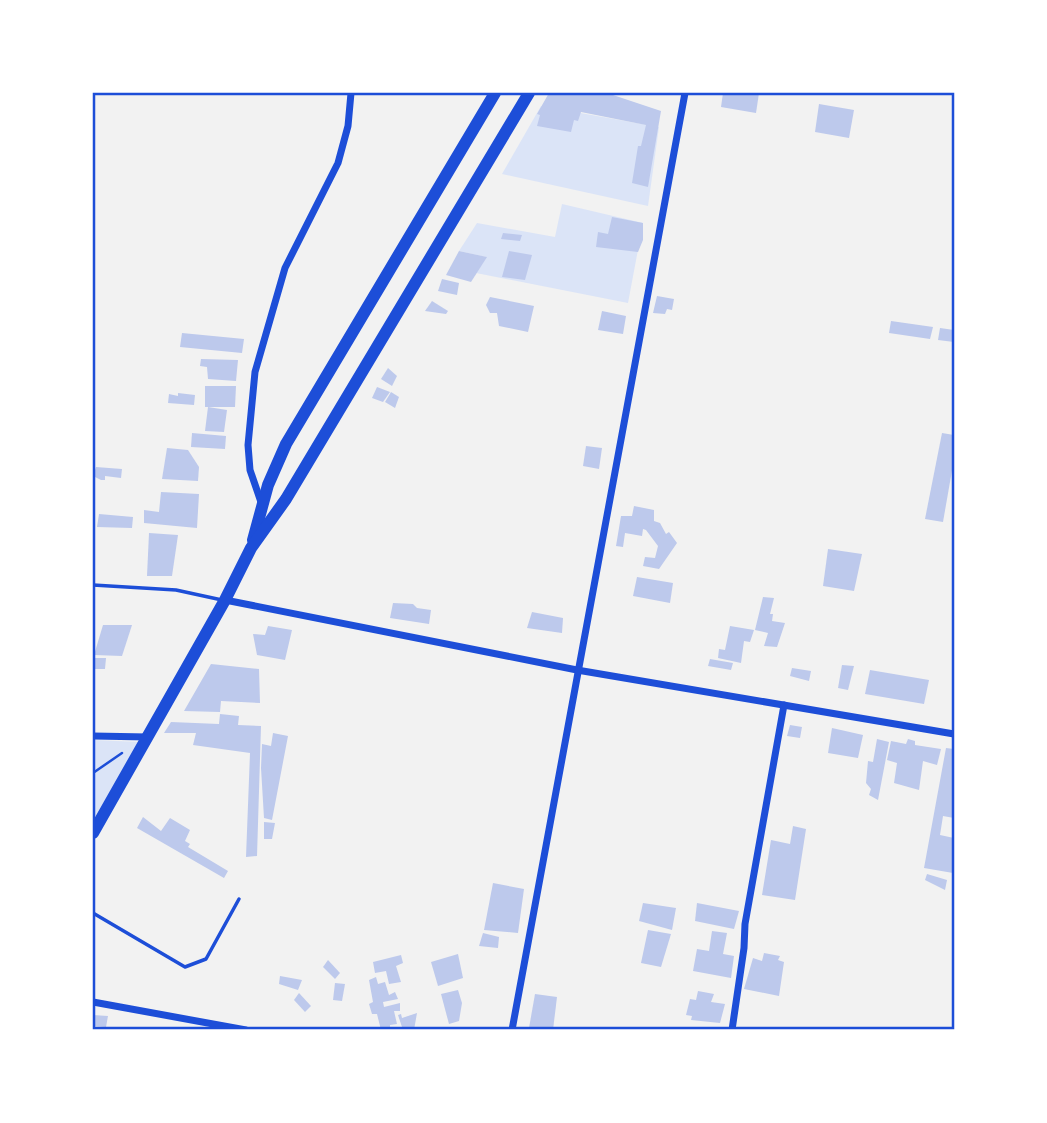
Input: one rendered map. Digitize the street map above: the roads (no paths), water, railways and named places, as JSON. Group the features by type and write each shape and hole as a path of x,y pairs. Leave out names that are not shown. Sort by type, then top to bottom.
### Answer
{"main road":[{"path":"251,548 262,506 286,444 495,93"},
{"path":"93,833 142,737 225,600 251,548 286,499 529,93"}],"street":[{"path":"262,506 250,470 248,445 256,372 285,268 338,163 348,126 351,93"},
{"path":"512,1030 685,93"},
{"path":"225,600 577,670 954,734"},
{"path":"732,1030 745,924 784,705"},
{"path":"93,736 142,737"},
{"path":"93,1002 246,1030"}],"lane":[{"path":"93,585 176,590 225,600"},
{"path":"93,913 185,967 206,959 239,899"}]}
